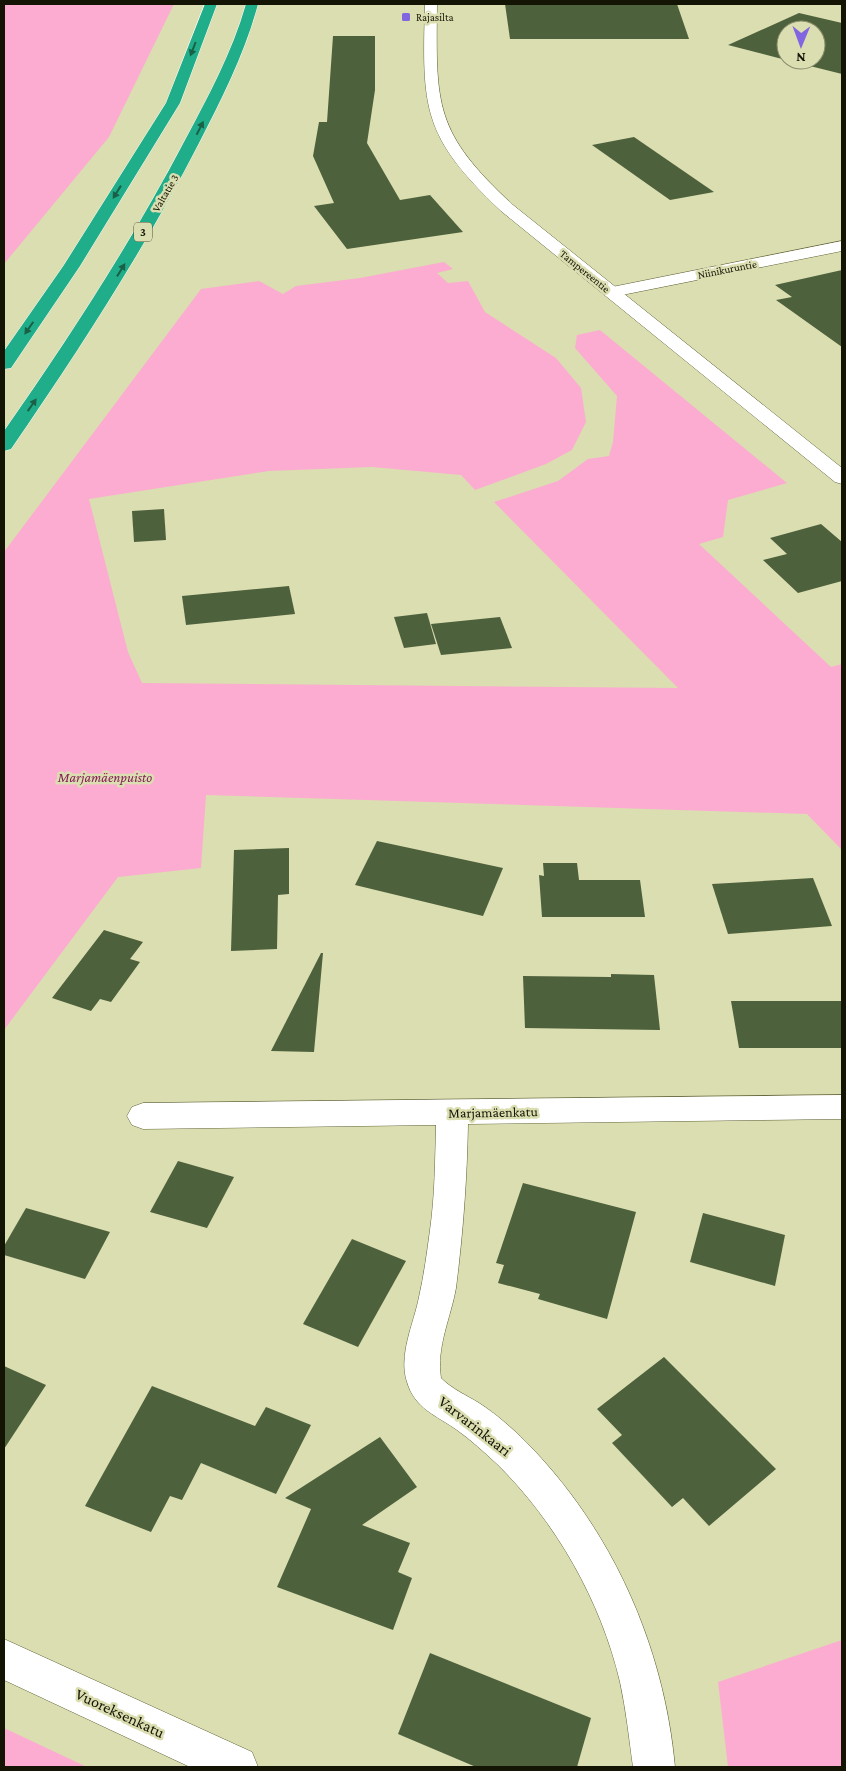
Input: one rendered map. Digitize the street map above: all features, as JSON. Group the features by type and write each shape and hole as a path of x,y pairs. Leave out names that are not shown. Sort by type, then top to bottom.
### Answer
{"highway":[{"path":"4,364 72,266 173,103 211,4"},
{"name":"Valtatie 3","path":"4,445 58,368 122,268 175,177 232,64 252,4"}],"main road":[{"name":"Tampereentie","path":"430,4 433,95 440,126 455,153 481,184 507,208 842,478"},
{"name":"Niinikuruntie","path":"612,292 842,246"},
{"name":"Marjamäenkatu","path":"143,1116 842,1107"},
{"name":"Varvarinkaari","path":"452,1113 450,1196 438,1292 424,1356 423,1376 428,1388 437,1398 467,1416 512,1454 550,1496 582,1541 613,1597 636,1659 652,1739 654,1767"},
{"name":"Vuoreksenkatu","path":"4,1659 237,1767"}],"green space":[{"path":"4,4 174,4 109,137 4,264"},
{"name":"Marjamäenpuisto","path":"444,262 453,269 437,273 448,283 468,281 485,312 556,358 581,388 586,422 572,450 546,464 475,490 461,475 372,467 269,471 89,499 128,652 142,683 678,688 494,502 558,481 588,459 609,456 613,442 617,396 575,348 577,335 600,330 787,483 728,500 723,537 699,544 831,667 842,664 842,850 807,814 206,795 201,868 118,877 4,1030 4,552 201,289 259,281 283,294 296,286 360,278"},
{"path":"842,1640 842,1767 728,1767 718,1682"},
{"path":"4,1728 87,1767 4,1767"}],"building":[{"path":"505,4 677,4 689,39 510,39"},
{"path":"799,13 842,23 842,74 826,70 826,20 783,20"},
{"path":"776,23 776,57 728,45"},
{"path":"333,36 375,36 375,90 367,143 400,200 430,195 463,232 347,249 314,206 334,203 313,156 319,122 327,122"},
{"path":"634,137 714,192 670,200 592,145"},
{"path":"842,270 842,347 776,300 792,297 775,285"},
{"path":"164,509 166,540 134,542 132,511"},
{"path":"821,524 842,542 842,581 798,593 763,560 787,554 770,538"},
{"path":"289,586 295,614 186,625 182,596"},
{"path":"427,613 436,644 404,648 394,617"},
{"path":"500,617 512,648 441,655 431,624"},
{"path":"377,841 503,868 483,916 355,885"},
{"path":"289,848 289,894 278,895 277,949 231,951 234,850"},
{"path":"543,863 577,863 579,880 640,880 645,917 542,917 539,875 544,876"},
{"path":"813,878 832,926 728,934 712,884"},
{"path":"104,930 143,942 130,959 140,962 111,1002 100,999 91,1011 52,998"},
{"path":"321,953 323,953 314,1052 271,1051"},
{"path":"611,974 654,975 660,1030 525,1028 523,976 611,977"},
{"path":"731,1001 842,1001 842,1048 739,1048"},
{"path":"178,1161 234,1177 207,1228 150,1212"},
{"path":"523,1183 636,1212 607,1319 538,1299 540,1294 498,1283 504,1265 496,1263"},
{"path":"26,1208 110,1232 85,1279 4,1255 4,1246"},
{"path":"703,1213 785,1235 775,1286 690,1262"},
{"path":"352,1239 406,1261 358,1347 303,1324"},
{"path":"664,1357 776,1469 709,1526 683,1498 672,1507 612,1443 622,1435 597,1409"},
{"path":"4,1366 46,1385 4,1449"},
{"path":"152,1386 255,1426 266,1407 311,1425 276,1494 201,1463 182,1500 170,1496 151,1532 85,1506"},
{"path":"380,1437 417,1487 362,1525 410,1543 398,1572 412,1578 393,1630 277,1587 311,1509 285,1498"},
{"path":"430,1653 591,1718 577,1767 476,1767 398,1734"}],"place":[{"name":"Rajasilta","path":"406,17"}]}
